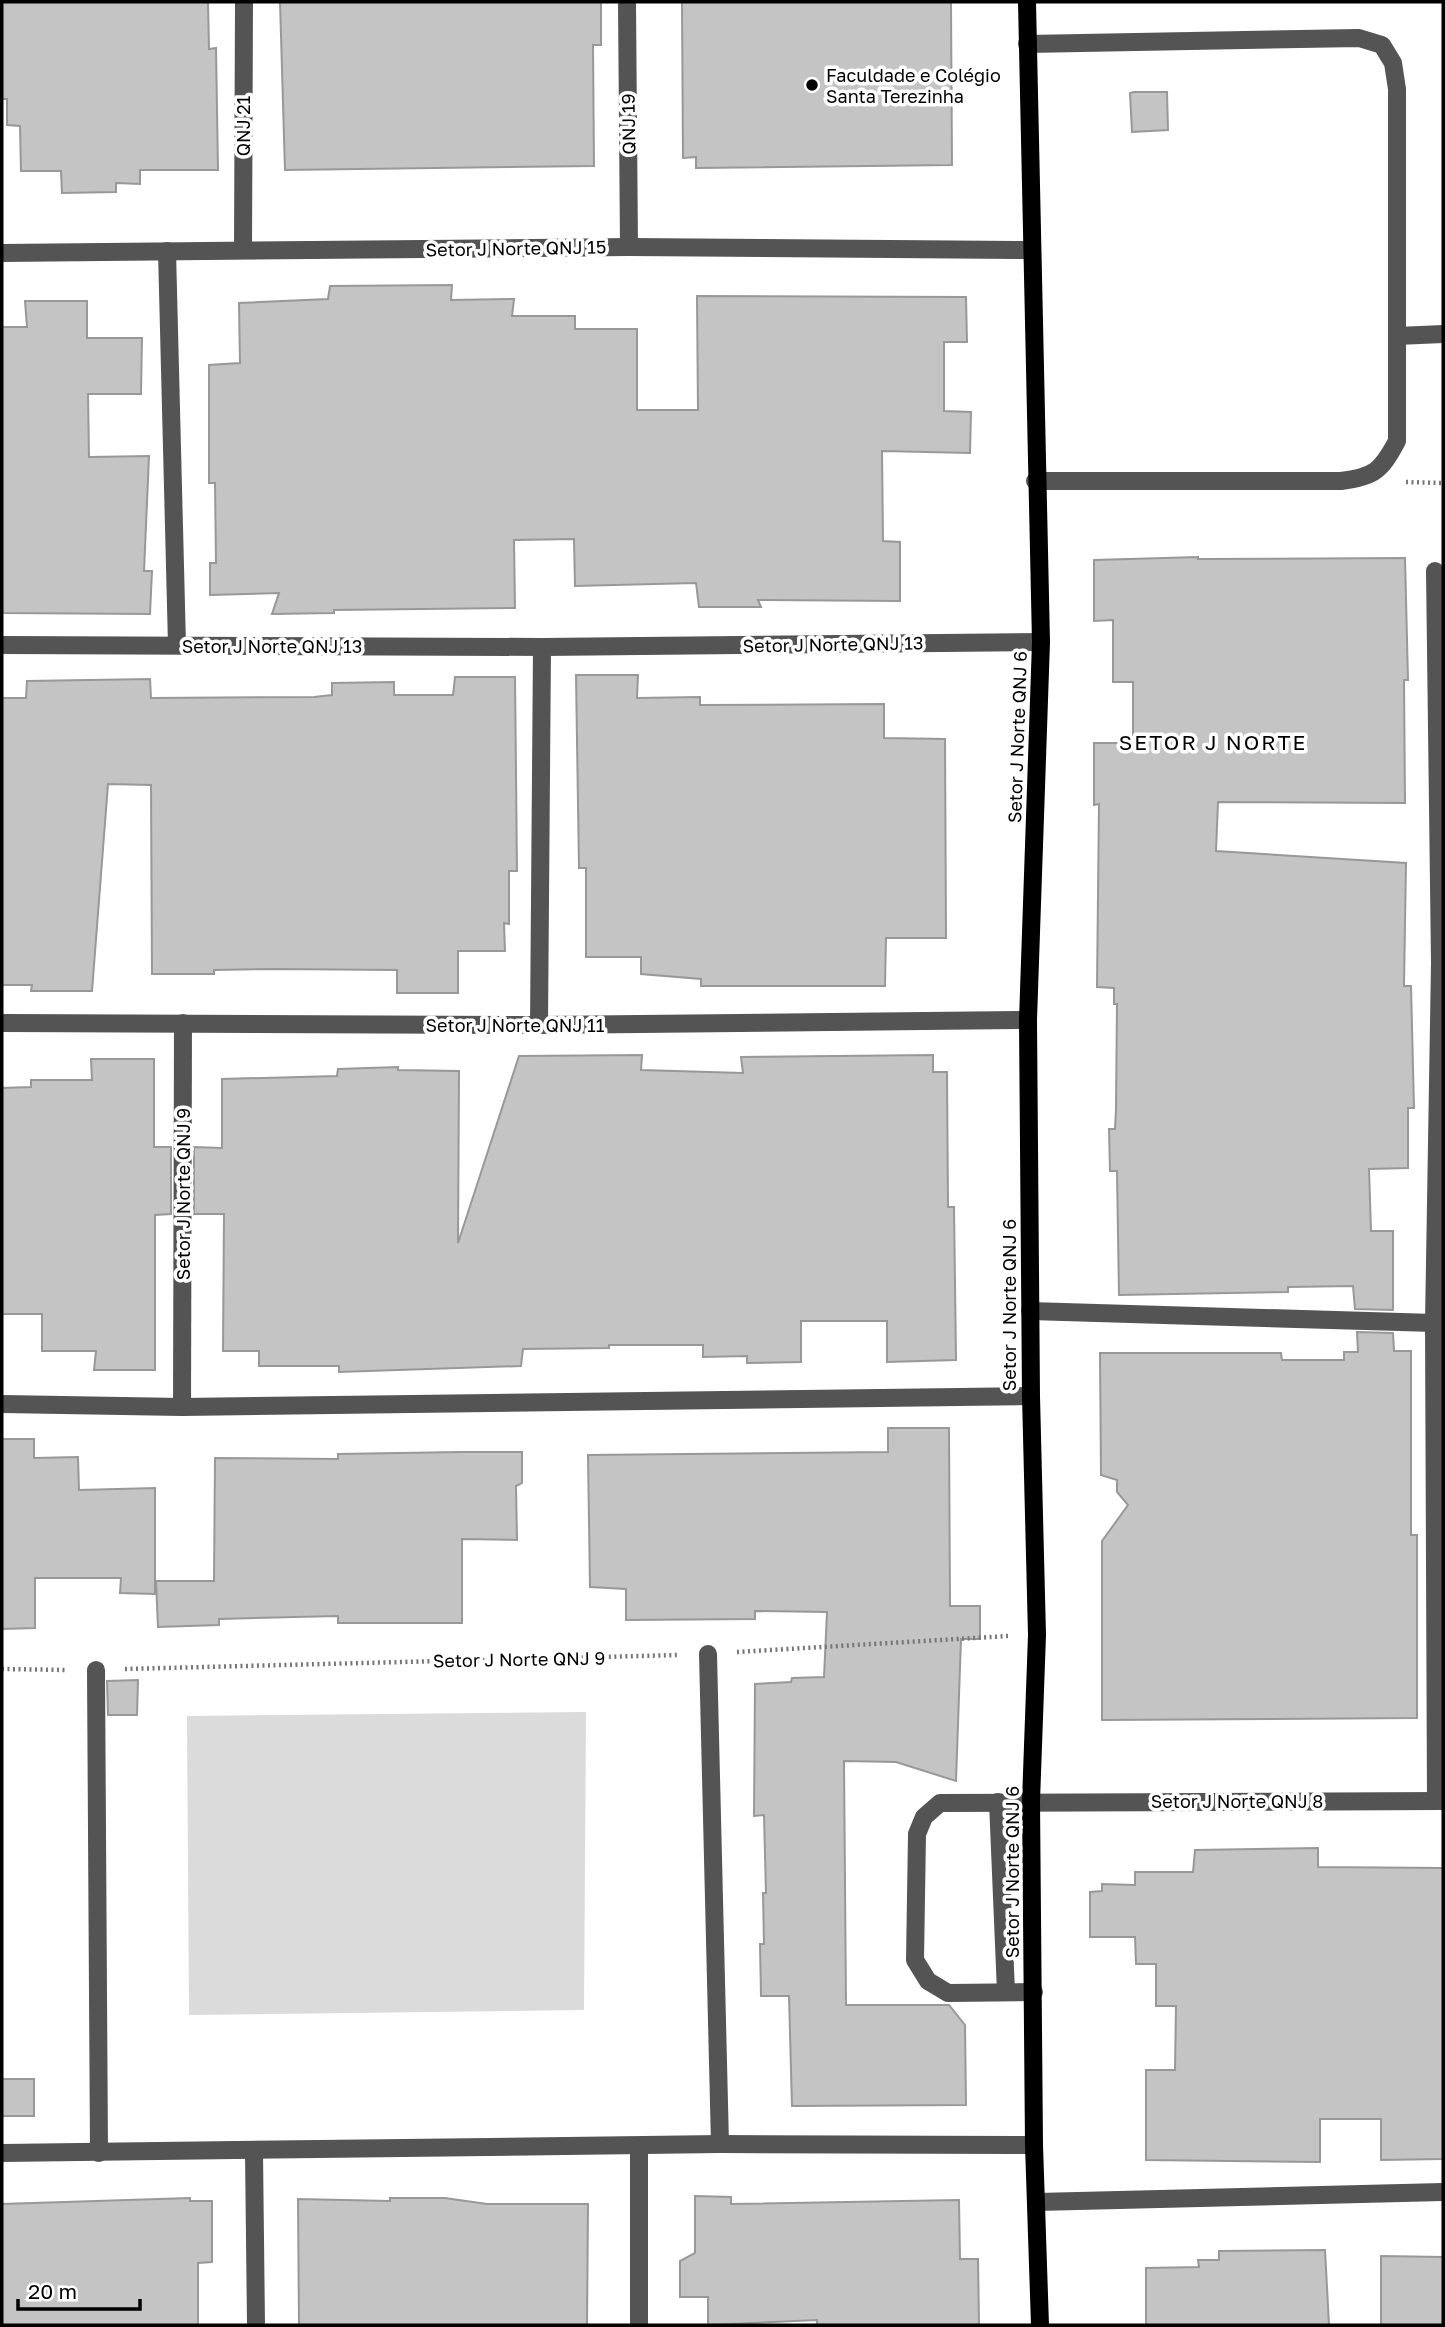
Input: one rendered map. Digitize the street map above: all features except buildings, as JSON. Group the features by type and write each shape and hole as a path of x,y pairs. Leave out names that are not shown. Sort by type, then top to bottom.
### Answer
{"main road":[{"name":"Setor J Norte QNJ 6","path":"1027,2 1035,481 1041,642 1028,1020 1031,1396 1037,1634 1031,1801 1034,2145 1040,2325"}],"street":[{"name":"QNJ 21","path":"243,2 243,250"},
{"name":"QNJ 19","path":"627,2 629,247"},
{"path":"1027,44 1359,38 1382,45 1393,63 1397,89 1397,441 1383,466 1365,478 1341,481 1035,481"},
{"name":"Setor J Norte QNJ 15","path":"2,253 629,247 1031,250"},
{"path":"167,251 177,645"},
{"path":"1397,335 1443,334"},
{"path":"1435,571 1441,963 1434,1323 1439,1801"},
{"name":"Setor J Norte QNJ 13","path":"2,645 542,647 1041,642"},
{"path":"539,1025 542,647"},
{"name":"Setor J Norte QNJ 11","path":"2,1023 539,1025 1028,1020"},
{"name":"Setor J Norte QNJ 9","path":"182,1406 183,1023"},
{"path":"1030,1311 1434,1323"},
{"path":"2,1404 182,1406 1031,1396"},
{"path":"708,1654 720,2144"},
{"path":"96,1670 99,2153"},
{"name":"Setor J Norte QNJ 8","path":"1034,1992 948,1993 928,1981 915,1960 917,1834 924,1817 940,1803 1439,1801"},
{"path":"998,1802 1006,1992"},
{"path":"2,2153 254,2152 720,2144 1034,2145"},
{"path":"639,2146 639,2325"},
{"path":"254,2152 256,2325"},
{"path":"1037,2202 1443,2192"}],"path":[{"name":"Setor J Norte QNJ 9","path":"2,1669 96,1670 708,1654 1037,1634"}],"shaded area":[{"path":"586,1712 584,2010 189,2015 187,1716"}],"place":[{"name":"Faculdade e Colégio Santa Terezinha","path":"812,85"}],"district":[{"name":"SETOR J NORTE","path":"1213,742"}]}
